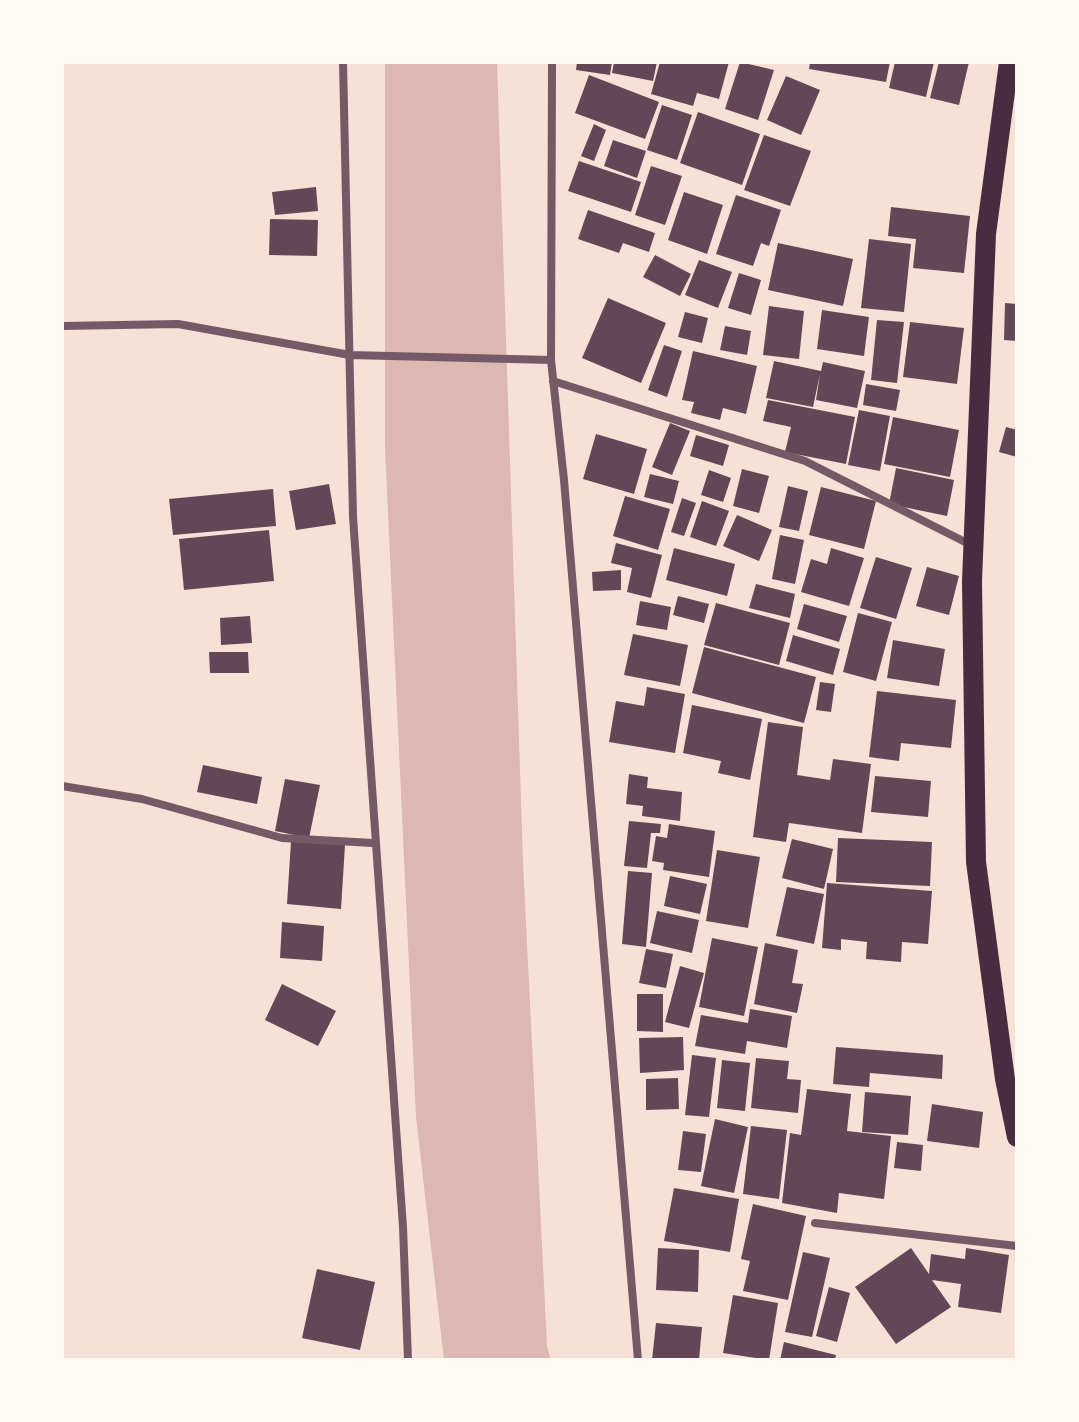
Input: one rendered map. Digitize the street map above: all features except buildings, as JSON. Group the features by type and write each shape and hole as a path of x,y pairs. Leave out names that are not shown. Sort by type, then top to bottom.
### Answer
{"main road":[{"path":"1009,62 986,234 972,581 976,862 1005,1079 1017,1137"}],"street":[{"path":"343,62 353,517 373,843 403,1227 408,1360"},
{"path":"552,62 551,360 638,1360"},
{"path":"62,326 194,325 350,355 551,360"},
{"path":"553,381 805,461 975,547"},
{"path":"62,786 142,799 282,838 373,843"},
{"path":"815,1223 1017,1246"}],"shaded area":[{"path":"385,62 497,62 523,862 547,1346 551,1360 444,1360 416,1117 385,449"}]}
